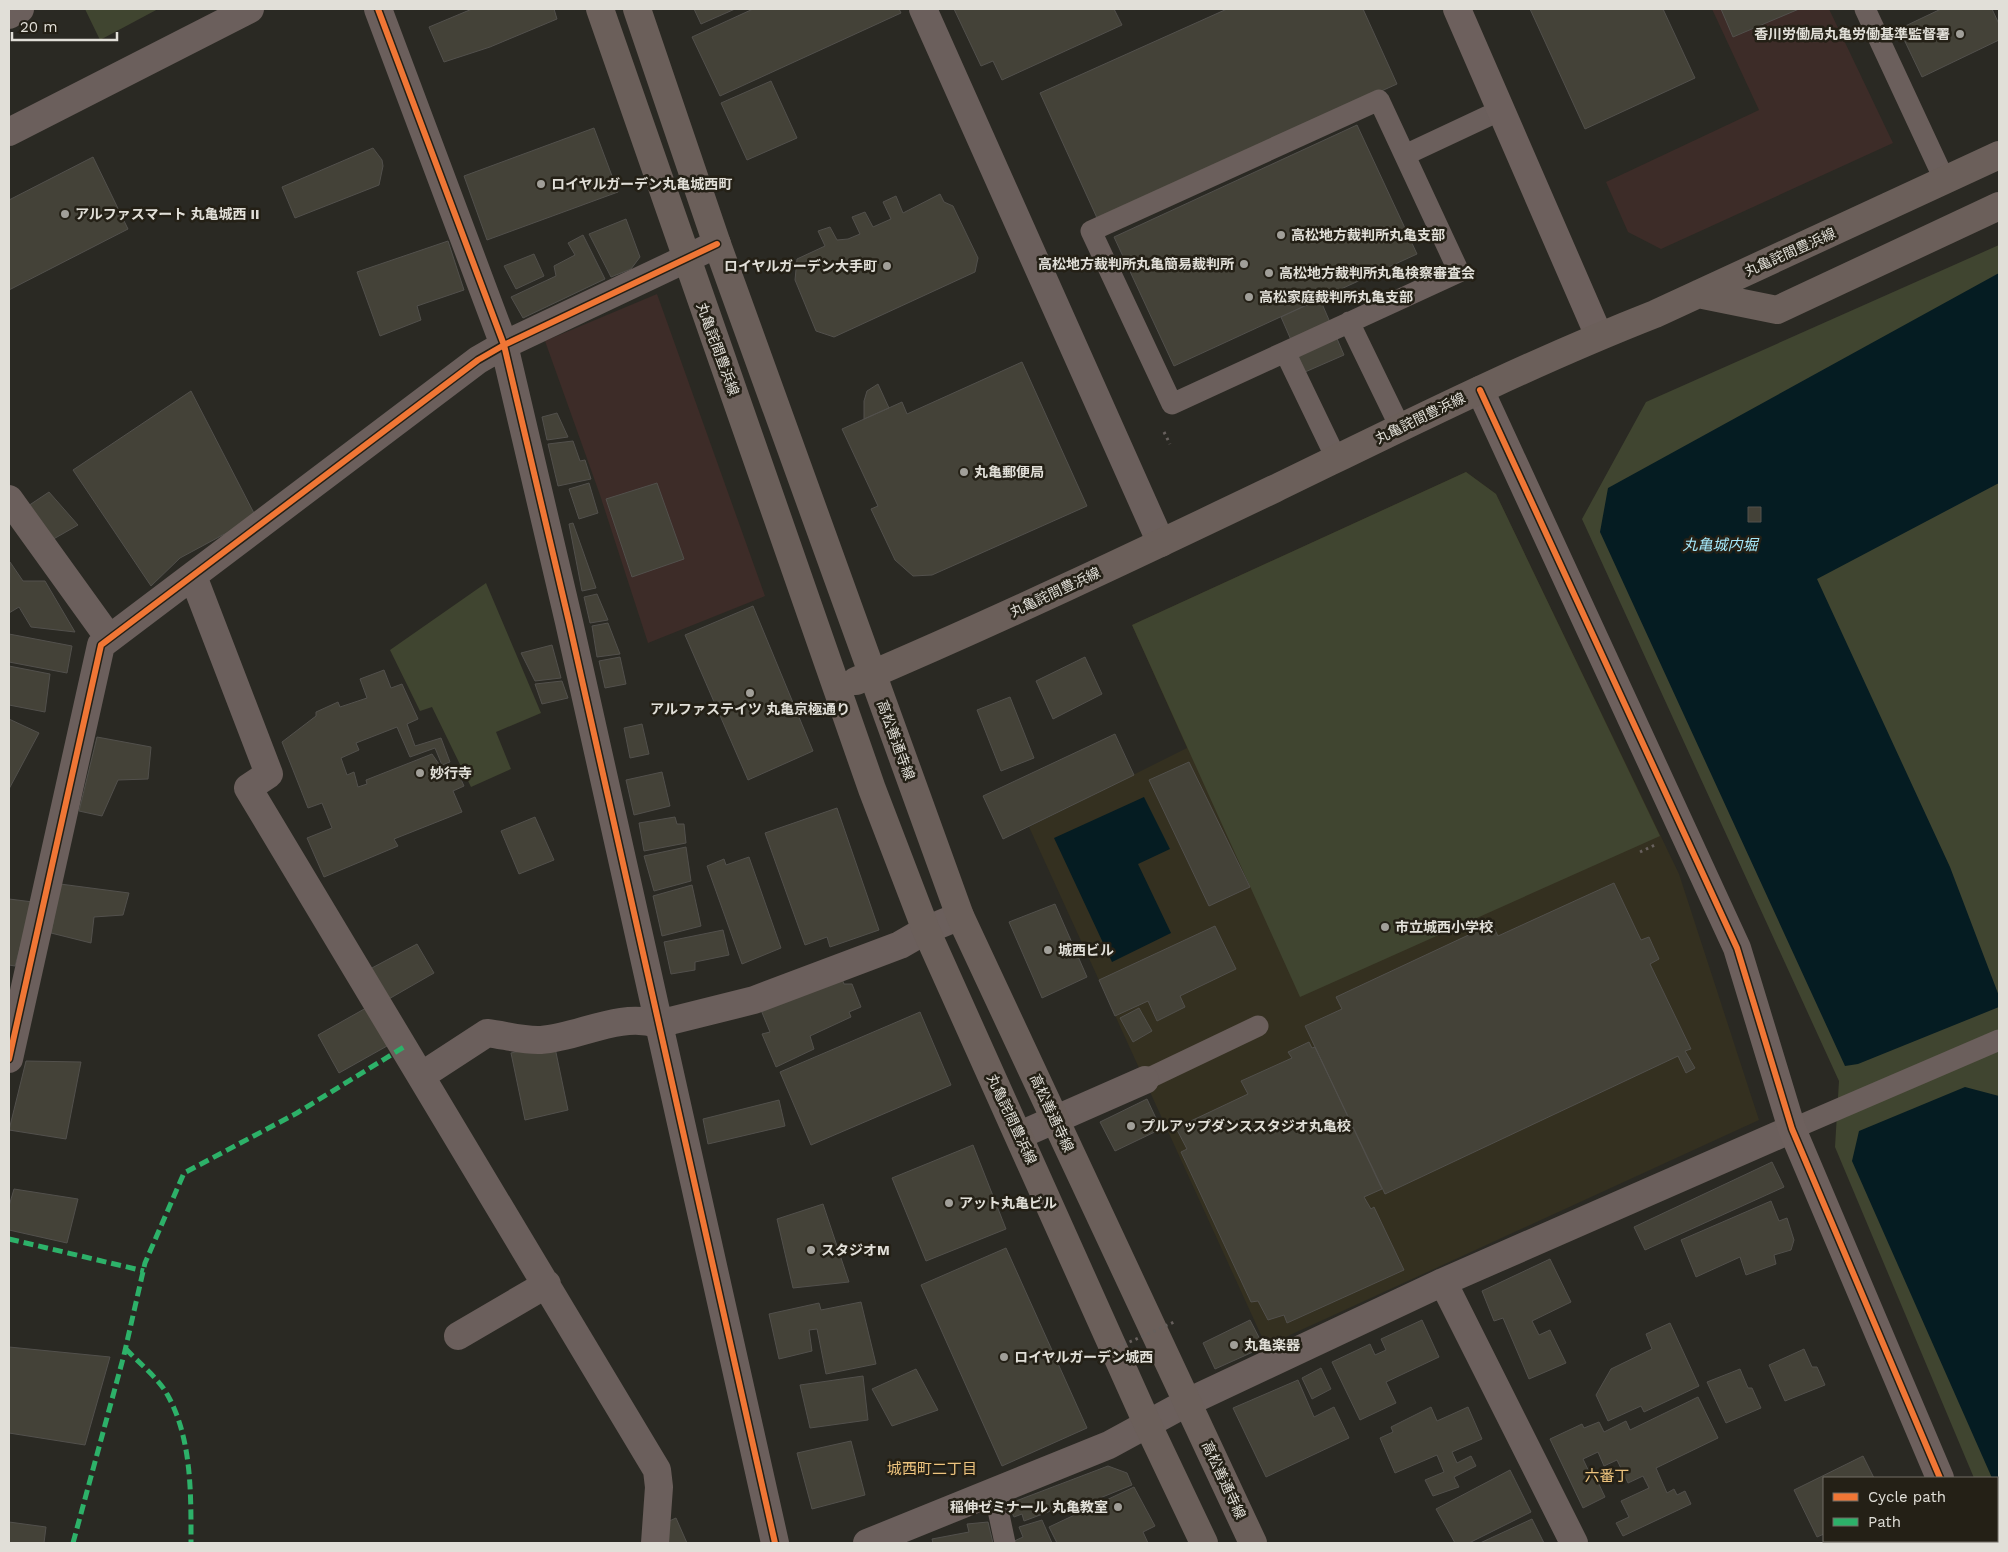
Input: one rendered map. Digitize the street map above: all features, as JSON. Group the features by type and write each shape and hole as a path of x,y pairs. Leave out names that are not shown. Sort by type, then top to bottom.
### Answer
{"main road":[{"name":"丸亀詫間豊浜線","path":"600,9 837,689 926,930 1204,1543"},
{"path":"637,9 716,244 872,674"},
{"name":"丸亀詫間豊浜線","path":"837,689 1161,543 1480,390 1698,294 1999,155"},
{"path":"1698,294 1777,310 1999,206"},
{"name":"高松善通寺線","path":"872,674 960,916 1253,1543"}],"street":[{"path":"9,15 20,9"},
{"path":"9,132 250,9"},
{"path":"378,9 504,345 569,622 658,1024 696,1182 775,1543"},
{"path":"923,9 1161,543"},
{"path":"1457,9 1599,336"},
{"path":"9,1059 101,645 478,360 504,345 716,244"},
{"path":"1480,390 1737,948 1792,1129 1940,1477"},
{"path":"9,501 109,638"},
{"path":"193,576 269,774 248,788 658,1470 659,1499 655,1543"},
{"path":"421,1076 487,1033 540,1040 598,1026 643,1020 658,1024 754,1000 900,945 926,930 960,916"},
{"path":"1020,1135 1144,1080"},
{"path":"867,1543 1109,1445 1148,1422 1188,1402 1443,1282 1792,1129"},
{"path":"1443,1282 1574,1543"},
{"path":"458,1336 547,1284"}],"lane":[{"path":"1865,9 1945,181"},
{"path":"1379,100 1459,272 1349,322 1172,404 1091,232 1379,100"},
{"path":"1404,155 1501,110"},
{"path":"1349,322 1400,428"},
{"path":"1285,352 1336,458"},
{"path":"1144,1080 1258,1026"},
{"path":"1792,1129 1999,1040"},
{"path":"994,1491 1005,1543"}],"path":[{"path":"1094,1358 1174,1322"}],"shaded area":[{"path":"1712,9 1829,9 1893,143 1661,249 1628,232 1606,182 1759,110"},
{"path":"657,294 765,596 648,643 600,495 545,341"},
{"name":"市立城西小学校","path":"1466,472 1496,494 1679,874 1759,1120 1266,1346 1029,827 1187,748 1132,625"}],"green space":[{"path":"85,9 158,9 100,40"},
{"path":"1999,245 1999,1539 1998,1477 1974,1477 1835,1147 1839,1081 1582,519 1646,402"},
{"path":"1466,472 1496,494 1660,836 1300,997 1132,625"},
{"path":"486,583 541,713 496,732 511,769 471,787 432,707 420,711 390,650"}],"water":[{"name":"丸亀城内堀","path":"1999,273 1999,483 1817,579 1950,867 1999,996 1999,1007 1858,1064 1845,1066 1600,532 1608,488"},
{"path":"1144,797 1170,849 1138,864 1171,933 1112,962 1054,838"},
{"path":"1965,1087 1999,1096 1999,1494 1998,1477 1992,1477 1852,1161 1859,1131"}],"building":[{"path":"472,9 554,9 557,19 490,47 444,62 429,27"},
{"path":"694,9 735,9 701,24"},
{"path":"753,9 899,9 901,13 720,96 692,37"},
{"path":"954,9 1114,9 1122,25 1002,80 993,61 981,66"},
{"path":"1227,9 1363,9 1397,84 1097,218 1040,93"},
{"path":"1530,9 1663,9 1695,78 1585,129"},
{"path":"1721,9 1799,9 1733,37"},
{"path":"1941,9 1992,9 1999,24 1999,40 1922,77 1899,29"},
{"path":"771,81 797,138 747,160 721,103"},
{"path":"1357,125 1417,254 1174,366 1114,237"},
{"name":"ロイヤルガーデン丸亀城西町","path":"594,128 618,192 487,240 464,176"},
{"path":"373,148 382,160 383,166 379,185 295,218 282,187"},
{"name":"アルファスマート 丸亀城西 II","path":"93,157 128,229 9,290 9,200"},
{"name":"ロイヤルガーデン大手町","path":"940,194 944,202 953,206 978,258 975,272 834,337 816,331 795,280 797,259 825,246 818,231 830,227 837,240 848,239 860,234 852,217 865,212 873,227 891,219 883,202 896,196 903,213"},
{"path":"626,219 640,257 631,269 611,277 589,234"},
{"path":"583,235 605,279 523,318 511,297 556,276 554,266 575,255 568,243"},
{"path":"448,241 464,290 417,306 421,320 380,336 357,272"},
{"path":"534,254 544,276 516,289 504,266"},
{"path":"1320,299 1344,355 1305,372 1281,317"},
{"path":"1022,362 1087,506 932,575 913,576 895,560 871,509 878,506 842,429 902,402 907,414"},
{"path":"878,384 889,408 864,419 864,401 867,391"},
{"path":"191,391 256,517 180,558 151,586 73,470"},
{"path":"557,413 568,437 547,440 542,417"},
{"path":"573,441 580,461 585,460 591,479 558,486 548,444"},
{"path":"589,483 598,513 579,519 569,489"},
{"path":"657,483 684,559 632,577 606,499"},
{"path":"49,492 78,525 50,541 28,506"},
{"path":"1748,507 1761,507 1761,522 1748,522"},
{"path":"573,523 596,588 582,591 569,524"},
{"path":"10,562 23,581 45,581 75,632 31,627 19,607 9,613"},
{"path":"597,594 608,620 590,623 584,597"},
{"name":"アルファステイツ 丸亀京極通り","path":"753,606 813,751 748,780 685,635"},
{"path":"608,623 620,654 597,657 592,626"},
{"path":"9,634 72,646 67,673 9,662"},
{"path":"552,645 561,678 535,681 521,653"},
{"path":"620,657 626,684 605,688 599,661"},
{"path":"1085,657 1102,694 1053,719 1036,681"},
{"path":"9,666 50,674 45,712 9,705"},
{"name":"妙行寺","path":"384,670 391,688 402,684 418,719 407,724 415,746 441,738 450,762 442,765 435,748 410,757 397,727 356,743 359,750 341,758 347,775 354,772 358,787 367,784 366,780 432,754 443,770 455,766 464,786 453,791 462,812 394,839 398,846 324,877 307,838 332,828 322,803 308,808 282,742 316,716 316,712 338,702 340,707 367,698 360,679"},
{"path":"562,681 568,698 542,704 535,684"},
{"path":"1010,697 1034,758 1001,771 977,710"},
{"path":"9,719 39,733 9,789"},
{"path":"642,724 649,754 630,758 624,728"},
{"path":"1115,734 1134,775 1003,839 983,796"},
{"path":"97,737 151,747 148,779 118,780 102,816 79,811"},
{"path":"1189,762 1250,887 1209,906 1149,780"},
{"path":"662,772 670,806 634,815 626,780"},
{"path":"837,808 879,930 830,947 827,937 805,945 765,833"},
{"path":"535,817 554,860 519,874 501,831"},
{"path":"675,817 677,824 684,824 686,843 644,851 639,823"},
{"path":"686,847 691,881 654,891 644,856"},
{"path":"749,857 781,948 742,964 707,866 724,859 726,865"},
{"path":"1614,883 1641,940 1649,937 1659,959 1650,964 1691,1049 1685,1051 1695,1068 1686,1073 1678,1056 1385,1194 1305,1026 1342,1009 1336,997 1492,924 1498,936"},
{"path":"60,884 129,893 123,915 94,917 91,943 51,933"},
{"path":"692,885 701,926 662,936 653,896"},
{"path":"9,899 33,902 15,966 9,965"},
{"name":"城西ビル","path":"1055,904 1087,977 1042,998 1009,922"},
{"path":"1215,926 1236,969 1180,996 1185,1007 1157,1021 1148,1001 1115,1016 1099,980"},
{"path":"723,930 729,955 695,962 695,970 671,974 664,942"},
{"path":"417,944 434,973 387,1000 370,969"},
{"path":"842,979 844,984 852,984 861,1007 849,1012 851,1017 810,1036 814,1049 776,1067 762,1034 770,1032 761,1010"},
{"path":"366,1008 387,1046 339,1073 318,1035"},
{"path":"1139,1008 1152,1031 1133,1042 1120,1018"},
{"path":"920,1012 951,1085 811,1145 780,1072"},
{"path":"1309,1042 1312,1048 1315,1047 1382,1189 1364,1197 1371,1209 1374,1207 1404,1270 1287,1323 1284,1315 1268,1320 1258,1301 1251,1302 1181,1152 1187,1149 1176,1128 1248,1094 1241,1081 1292,1058 1288,1052"},
{"path":"554,1043 568,1110 525,1120 511,1053"},
{"path":"26,1061 81,1062 66,1139 9,1130"},
{"name":"プルアップダンススタジオ丸亀校","path":"1147,1099 1161,1129 1115,1151 1100,1122"},
{"path":"779,1100 785,1126 708,1144 703,1119"},
{"name":"アット丸亀ビル","path":"973,1145 1006,1229 926,1261 892,1178"},
{"path":"1772,1162 1784,1187 1645,1250 1634,1227"},
{"path":"14,1189 78,1199 67,1243 9,1230 9,1206"},
{"path":"1771,1201 1779,1221 1787,1218 1794,1240 1791,1250 1774,1255 1776,1264 1746,1275 1740,1257 1696,1277 1681,1240"},
{"name":"スタジオM","path":"823,1204 849,1282 793,1288 777,1219"},
{"name":"ロイヤルガーデン城西","path":"1006,1248 1087,1428 1002,1466 921,1285"},
{"path":"1550,1259 1571,1302 1532,1321 1539,1335 1550,1330 1566,1363 1529,1379 1503,1318 1494,1321 1482,1291"},
{"path":"861,1302 876,1364 826,1374 817,1329 809,1330 812,1351 779,1359 769,1314 819,1303 821,1310"},
{"name":"丸亀楽器","path":"1250,1320 1264,1347 1215,1369 1203,1343"},
{"path":"1422,1320 1439,1357 1386,1382 1396,1403 1360,1420 1332,1362 1370,1344 1375,1355 1386,1350 1381,1339"},
{"path":"1670,1323 1699,1386 1644,1412 1641,1406 1608,1421 1596,1395 1611,1369 1652,1349 1646,1334"},
{"path":"9,1347 110,1357 85,1445 9,1433"},
{"path":"1804,1349 1812,1367 1817,1367 1825,1385 1785,1401 1769,1365"},
{"path":"1321,1368 1331,1389 1312,1399 1302,1378"},
{"path":"916,1369 938,1410 892,1426 872,1389"},
{"path":"1740,1369 1748,1388 1752,1388 1761,1408 1726,1423 1707,1382"},
{"path":"863,1376 868,1420 810,1428 800,1385"},
{"path":"1298,1380 1314,1417 1334,1407 1349,1438 1266,1477 1233,1408"},
{"path":"1698,1397 1718,1438 1656,1468 1667,1493 1674,1489 1677,1495 1685,1491 1691,1504 1623,1536 1616,1523 1629,1517 1621,1501 1649,1488 1643,1476 1628,1483 1617,1460 1604,1466 1598,1452 1583,1459 1592,1478 1596,1478 1605,1497 1583,1508 1550,1439 1582,1424 1584,1428 1599,1422 1604,1432 1626,1421 1630,1430"},
{"path":"1431,1407 1437,1421 1468,1407 1482,1439 1452,1452 1457,1463 1471,1456 1476,1466 1454,1477 1459,1487 1433,1496 1425,1480 1444,1472 1437,1455 1395,1473 1380,1438 1393,1432 1391,1427"},
{"path":"851,1441 865,1495 812,1509 797,1453"},
{"path":"1863,1456 1874,1477 1823,1477 1823,1534 1817,1537 1794,1490"},
{"path":"1108,1466 1127,1473 1132,1485 1068,1511 1067,1505 1024,1521 1022,1514 1014,1517 1008,1504"},
{"path":"1510,1470 1531,1512 1469,1543 1455,1543 1436,1509"},
{"name":"稲伸ゼミナール 丸亀教室","path":"1134,1487 1155,1526 1143,1532 1148,1543 1057,1543 1049,1527"},
{"path":"676,1518 687,1543 666,1543 667,1522"},
{"path":"1532,1519 1544,1543 1480,1543"},
{"path":"1042,1520 1052,1543 1010,1543 1023,1537 1019,1527"},
{"path":"9,1522 46,1527 44,1543 9,1543"},
{"path":"988,1522 993,1543 933,1543 932,1539 969,1532 967,1524"},
{"path":"1926,1542 1926,1543 1843,1543"}],"marked path":[{"path":"73,1543 124,1355 145,1263 184,1173 297,1113 404,1047"},
{"path":"9,1239 144,1271"},
{"path":"126,1349 163,1388 175,1411 186,1448 190,1486 191,1543"}],"cycle path":[{"path":"378,9 504,345 569,622 775,1543"},
{"path":"9,1059 101,645 478,360 504,345 717,244"},
{"path":"1480,390 1737,948 1792,1129 1940,1477"}],"place":[{"name":"香川労働局丸亀労働基準監督署","path":"1960,34"},
{"name":"ロイヤルガーデン丸亀城西町","path":"541,184"},
{"name":"アルファスマート 丸亀城西 II","path":"65,214"},
{"name":"高松地方裁判所丸亀支部","path":"1281,235"},
{"name":"高松地方裁判所丸亀簡易裁判所","path":"1244,264"},
{"name":"ロイヤルガーデン大手町","path":"887,266"},
{"name":"高松地方裁判所丸亀検察審査会","path":"1269,273"},
{"name":"高松家庭裁判所丸亀支部","path":"1249,297"},
{"name":"丸亀郵便局","path":"964,472"},
{"name":"アルファステイツ 丸亀京極通り","path":"750,693"},
{"name":"妙行寺","path":"420,773"},
{"name":"市立城西小学校","path":"1385,927"},
{"name":"城西ビル","path":"1048,950"},
{"name":"プルアップダンススタジオ丸亀校","path":"1131,1126"},
{"name":"アット丸亀ビル","path":"949,1203"},
{"name":"スタジオM","path":"811,1250"},
{"name":"丸亀楽器","path":"1234,1345"},
{"name":"ロイヤルガーデン城西","path":"1004,1357"},
{"name":"稲伸ゼミナール 丸亀教室","path":"1118,1507"}],"district":[{"name":"城西町二丁目","path":"932,1469"},
{"name":"六番丁","path":"1607,1476"}]}
